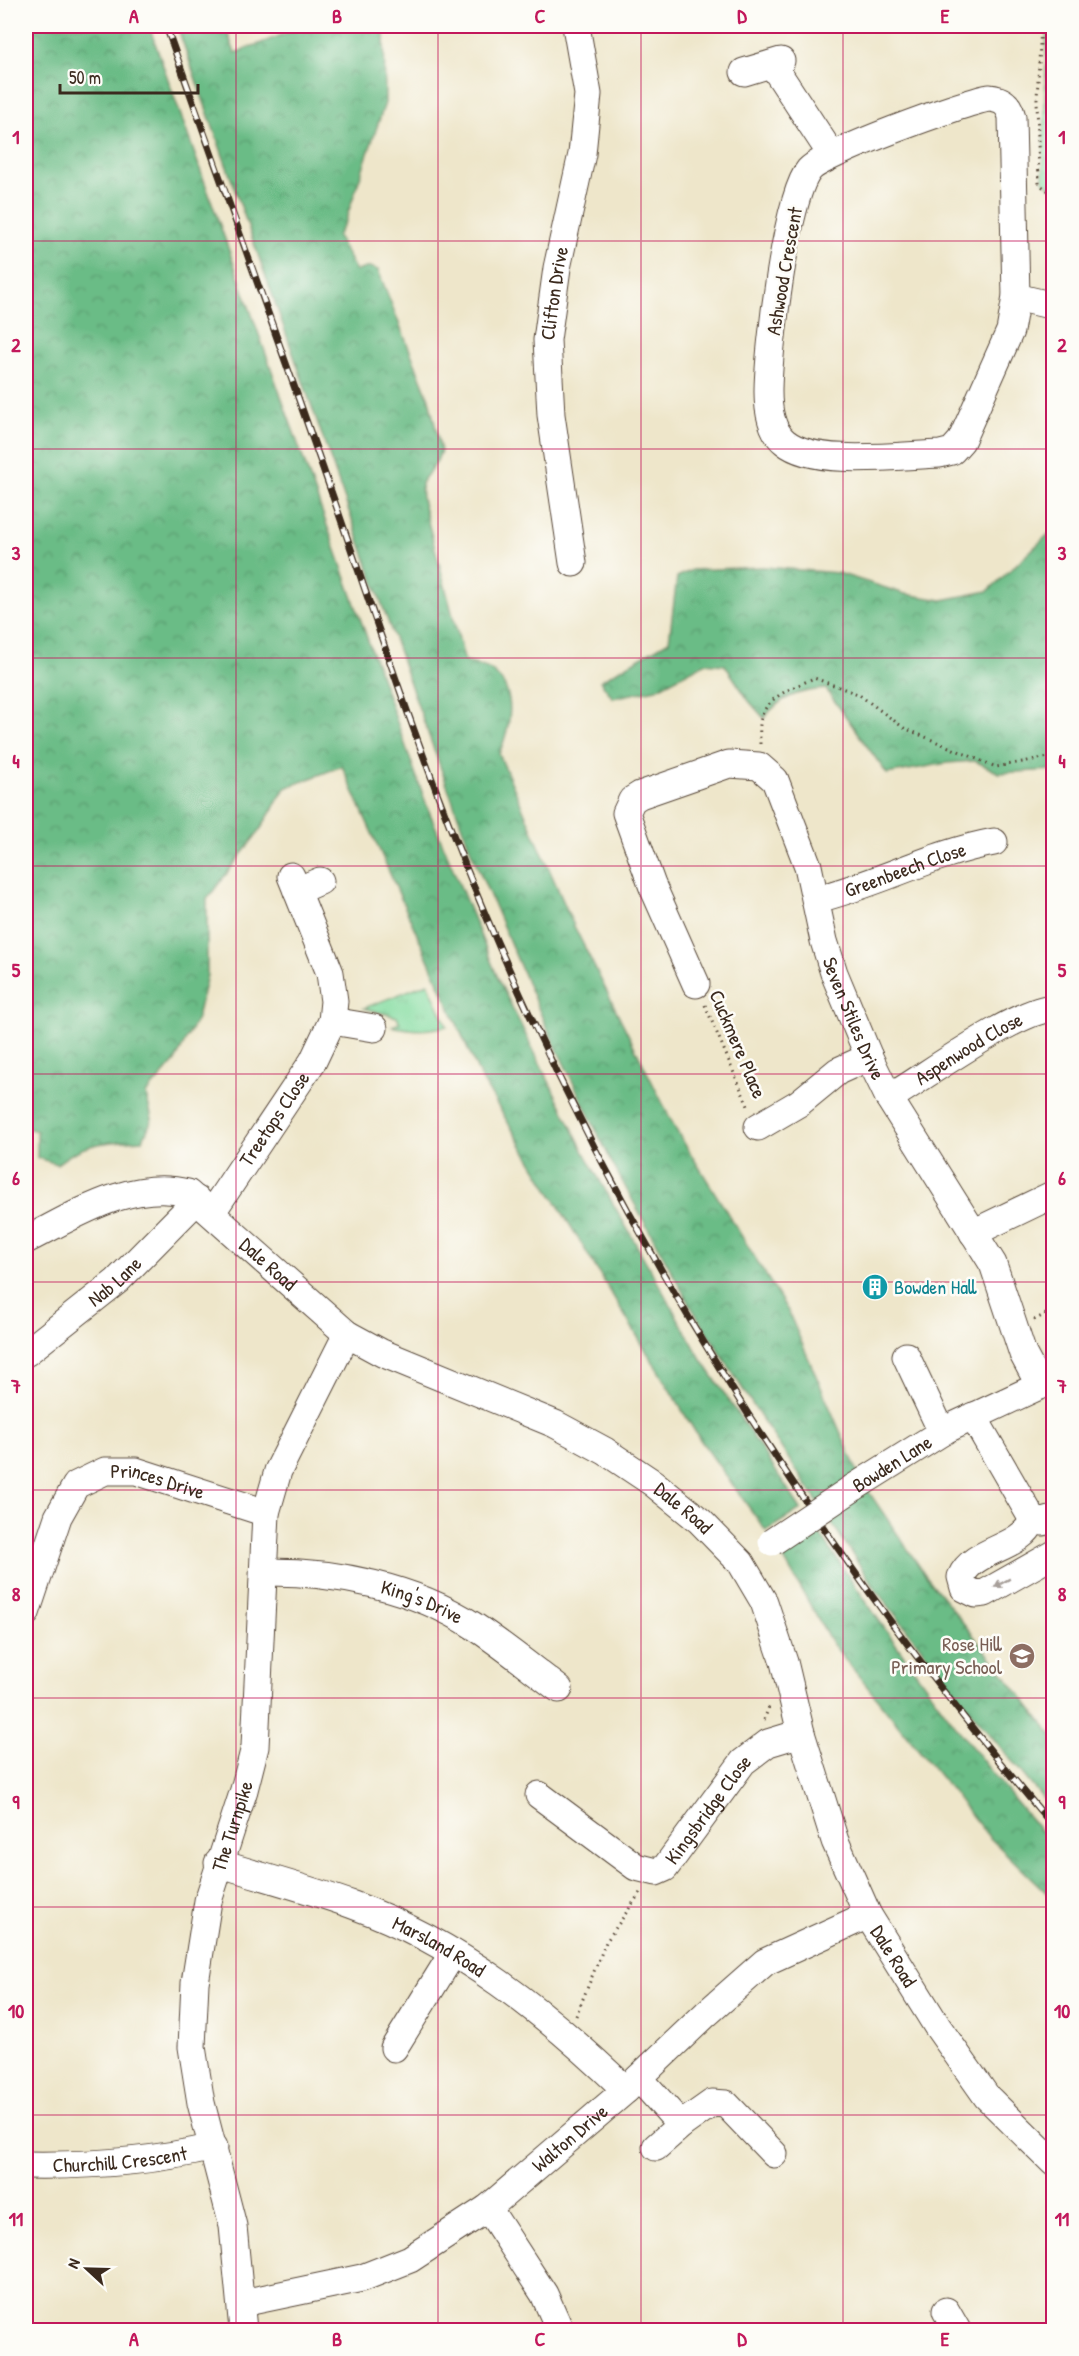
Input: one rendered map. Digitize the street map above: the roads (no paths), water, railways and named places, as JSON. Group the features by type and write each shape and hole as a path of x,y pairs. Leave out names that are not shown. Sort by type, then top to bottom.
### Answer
{"street":[{"name":"Clifton Drive","path":"573,563 550,415 547,340 557,268 582,154 588,94 576,26"},
{"path":"744,72 776,62 831,154"},
{"name":"Ashwood Crescent","path":"980,99 998,99 1005,102 1010,108 1012,117 1016,297 1010,331 962,441 952,451 940,454 834,457 799,451 783,441 774,428 768,392 772,329 786,245 801,186 808,171 831,154 980,99"},
{"path":"1016,297 1053,306"},
{"name":"Seven Stiles Drive","path":"695,965 627,821 624,804 640,795 729,764 759,766 775,780 808,866 817,899 824,941 834,973 869,1057 889,1098 993,1264 1023,1353 1047,1383"},
{"name":"Greenbeech Close","path":"817,899 854,890 960,848 1000,842"},
{"name":"Treetops Close","path":"204,1206 313,1061 332,1021 334,1001 330,973 302,883"},
{"name":"Aspenwood Close","path":"889,1098 1011,1023 1043,1008 1053,1008"},
{"path":"332,1021 374,1028"},
{"path":"759,1128 799,1103 838,1071 869,1057"},
{"name":"Dale Road","path":"26,1240 120,1196 173,1190 188,1193 347,1334 382,1353 555,1424 605,1450 653,1483 700,1521 741,1563 764,1602 784,1662 801,1733 835,1841 868,1915 937,2026 987,2097 1053,2163"},
{"path":"974,1233 1053,1194"},
{"name":"Nab Lane","path":"26,1353 117,1281 204,1206"},
{"name":"The Turnpike","path":"243,2331 233,2226 201,2103 192,2047 199,1941 218,1863 244,1790 255,1747 266,1513 278,1471 347,1334"},
{"path":"906,1356 942,1432"},
{"name":"Bowden Lane","path":"741,1563 942,1432 1047,1383"},
{"path":"973,1416 1039,1518 1020,1536 969,1565 963,1572 961,1583 969,1592 985,1593 1053,1554"},
{"name":"Princes Drive","path":"26,1613 58,1517 71,1493 76,1485 105,1472 136,1471 266,1513"},
{"name":"King's Drive","path":"264,1572 328,1575 429,1602 474,1626 559,1690"},
{"name":"Kingsbridge Close","path":"556,1800 636,1867 656,1872 665,1868 743,1762 768,1743 801,1733"},
{"name":"Marsland Road","path":"218,1863 354,1905 410,1930 453,1953 504,1984 633,2084 681,2125"},
{"name":"Walton Drive","path":"242,2303 362,2278 410,2259 488,2208 633,2084 765,1962 868,1915"},
{"path":"393,2048 453,1953"},
{"path":"657,2147 704,2106 720,2102 732,2108 774,2154"},
{"name":"Churchill Crescent","path":"26,2165 86,2166 135,2162 214,2147"},
{"path":"488,2208 544,2294 560,2331"}],"railway":[{"path":"166,26 441,802 478,897 533,1023 594,1146 659,1266 729,1384 804,1499 883,1612 967,1721 1054,1827"}],"place":[{"name":"Bowden Hall","path":"875,1287"},
{"name":"Rose Hill Primary School","path":"1022,1656"}]}
